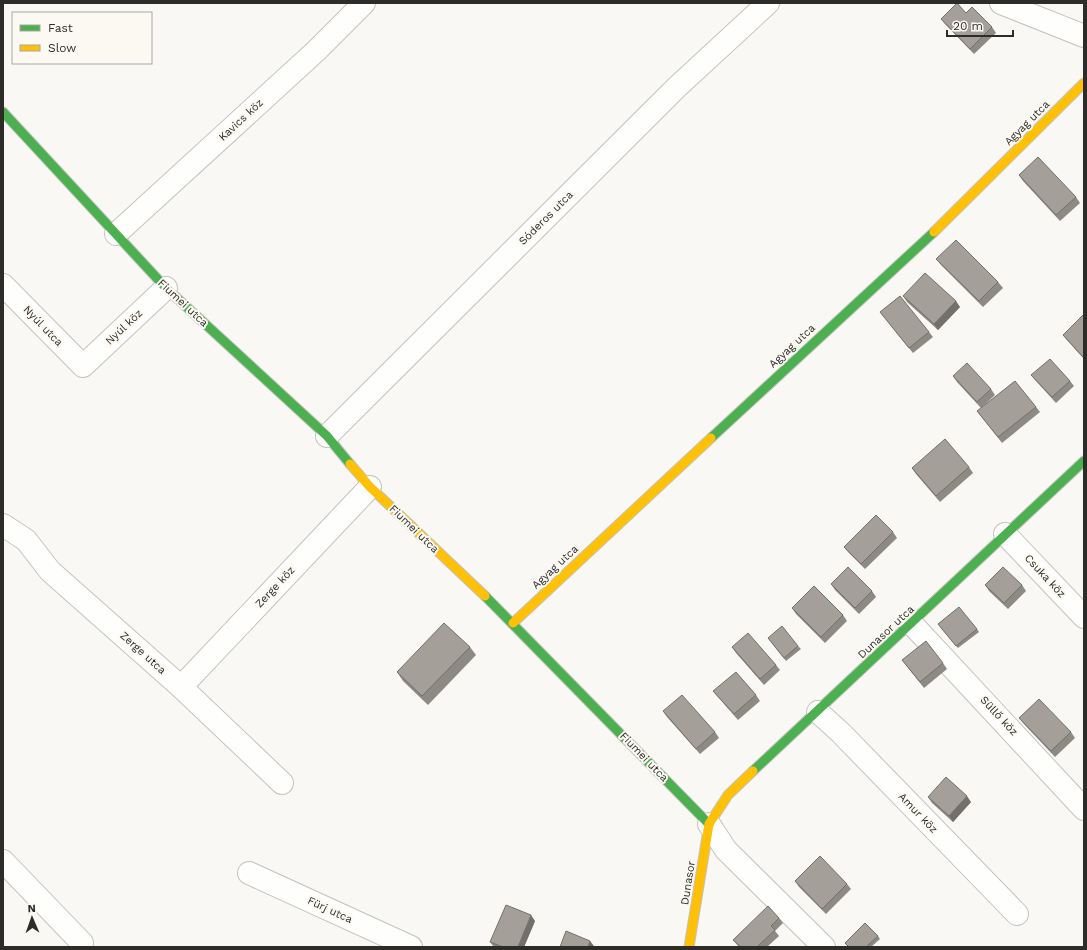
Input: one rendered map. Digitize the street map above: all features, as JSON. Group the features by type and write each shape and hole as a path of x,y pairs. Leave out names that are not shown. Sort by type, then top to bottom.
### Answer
{"street":[{"name":"Kavics köz","path":"116,234 316,51 364,3"},
{"name":"Sóderos utca","path":"327,436 677,87 768,3"},
{"path":"1001,3 1084,36"},
{"name":"Agyag utca","path":"513,623 941,225 1084,83"},
{"name":"Fiumei utca","path":"3,112 166,288 327,436 370,487 513,623 709,824 726,850 824,947"},
{"name":"Nyúl utca","path":"3,285 83,366"},
{"name":"Nyúl köz","path":"83,366 166,288"},
{"name":"Dunasor utca","path":"709,824 728,795 1084,461"},
{"name":"Zerge köz","path":"181,687 370,487"},
{"name":"Zerge utca","path":"3,525 26,540 50,570 181,687 282,782"},
{"name":"Csuka köz","path":"1006,534 1084,617"},
{"name":"Süllő köz","path":"912,624 1084,809"},
{"name":"Amur köz","path":"818,712 841,733 1017,914"},
{"name":"Dunasor","path":"690,947 709,824"},
{"path":"3,861 82,943"},
{"name":"Fürj utca","path":"249,873 411,947"}],"building":[{"path":"957,3 966,13 972,7 992,27 970,49 941,19"},
{"path":"1038,157 1076,197 1056,215 1019,175"},
{"path":"956,240 998,282 979,301 936,259"},
{"path":"925,273 956,301 934,324 903,296"},
{"path":"900,296 929,332 909,348 880,312"},
{"path":"1083,315 1084,356 1083,357 1063,335"},
{"path":"1050,359 1070,381 1052,397 1031,375"},
{"path":"967,363 991,389 977,402 953,376"},
{"path":"1015,381 1036,407 998,437 977,411"},
{"path":"945,439 969,467 936,496 912,468"},
{"path":"876,515 893,532 861,564 844,547"},
{"path":"848,567 872,591 855,608 831,584"},
{"path":"1003,567 1022,585 1004,603 985,585"},
{"path":"814,586 843,615 821,637 792,608"},
{"path":"959,607 977,629 956,646 938,624"},
{"path":"444,623 470,647 422,696 397,672"},
{"path":"782,626 798,646 784,658 768,638"},
{"path":"748,633 776,665 760,679 732,647"},
{"path":"926,641 943,663 920,682 902,660"},
{"path":"736,672 756,695 734,714 713,691"},
{"path":"682,695 715,732 696,749 663,711"},
{"path":"1039,699 1071,732 1051,751 1019,718"},
{"path":"946,777 967,796 949,816 928,797"},
{"path":"820,856 847,884 822,909 795,881"},
{"path":"506,905 531,915 518,947 503,947 490,942"},
{"path":"768,906 779,918 771,926 775,930 757,947 741,947 733,940"},
{"path":"865,923 878,936 866,947 849,947 845,943"},
{"path":"566,931 590,941 588,947 560,947"}],"traffic: fast":[{"path":"3,112 166,288 327,436 350,464"},
{"path":"711,438 934,232"},
{"path":"753,771 1084,461"},
{"path":"485,596 709,824"}],"traffic: slow":[{"path":"934,232 1084,83"},
{"path":"513,623 711,438"},
{"path":"350,464 370,487 485,596"},
{"path":"689,947 709,824 728,795 753,771"}]}
